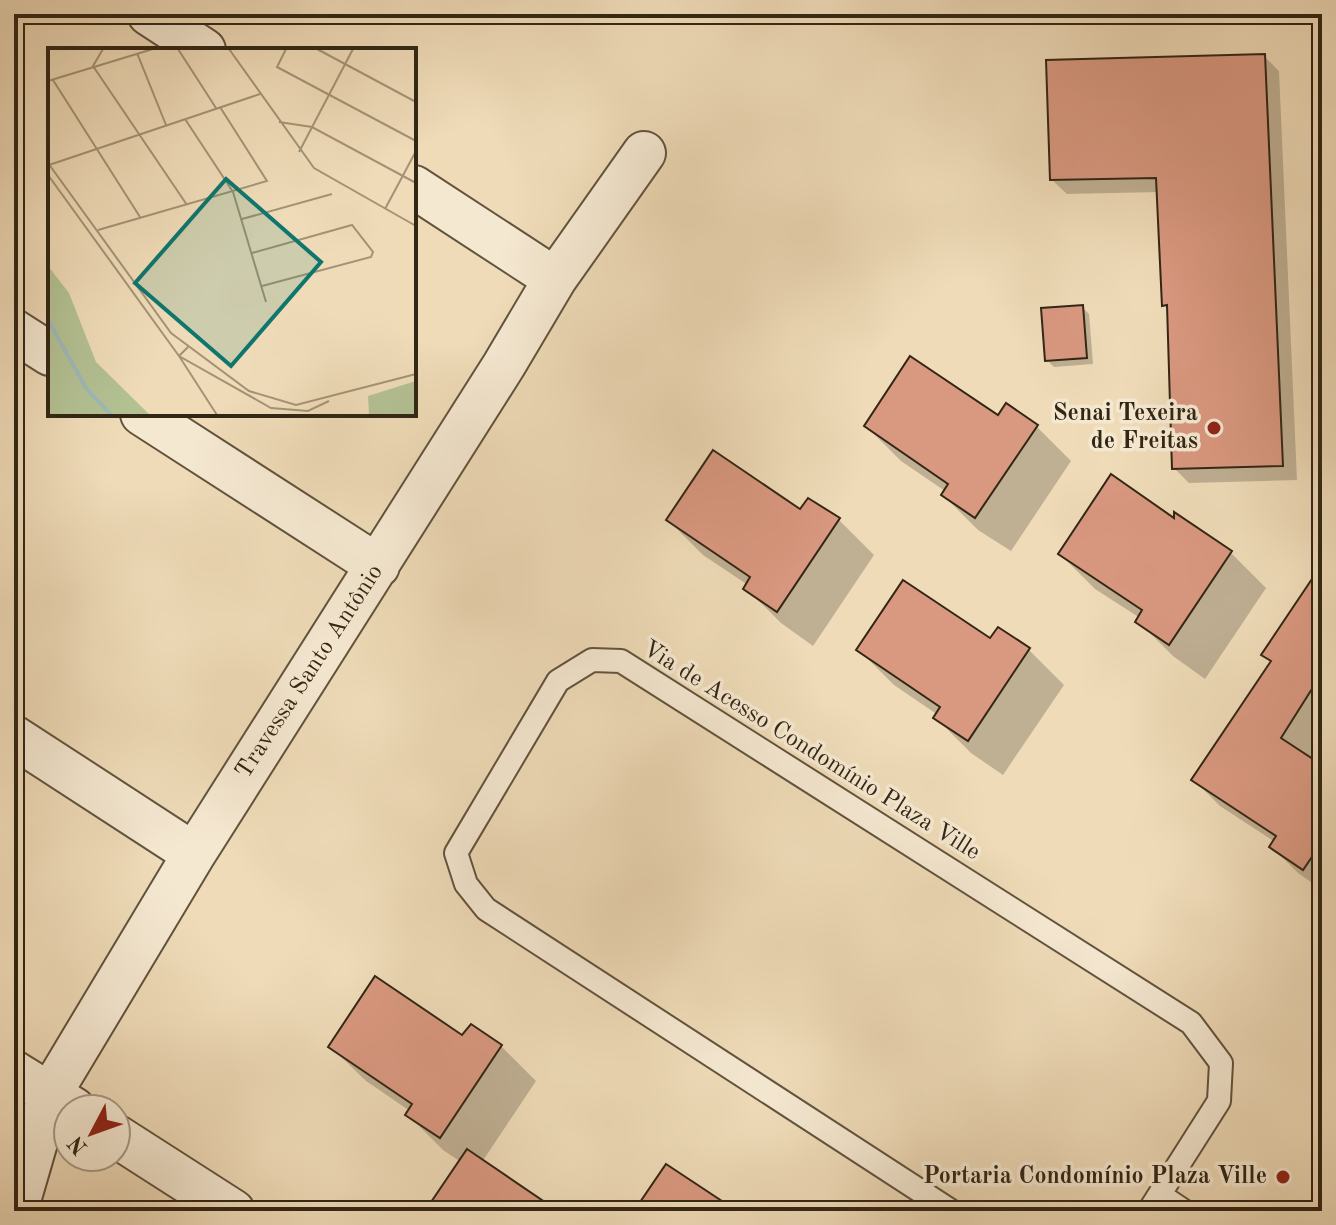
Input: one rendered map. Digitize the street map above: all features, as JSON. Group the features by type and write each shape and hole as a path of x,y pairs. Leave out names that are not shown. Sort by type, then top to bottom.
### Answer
{"street":[{"path":"149,14 201,48"},
{"name":"Travessa Santo Antônio","path":"66,1093 194,854 378,566 555,279 644,153"},
{"path":"416,188 555,279"},
{"path":"14,331 48,353"},
{"path":"145,416 378,566"},
{"path":"14,737 194,854"},
{"path":"14,1072 52,1095"},
{"name":"Travessa Santo Antônio","path":"16,1211 52,1125"},
{"path":"132,1146 233,1211"}],"lane":[{"name":"Via de Acesso Condomínio Plaza Ville","path":"951,1211 486,909 466,884 456,853 558,681 592,660 621,661 1191,1023 1221,1063 1219,1101 1154,1203 1184,1211"}],"building":[{"path":"1265,54 1283,466 1172,469 1167,305 1162,306 1156,178 1050,180 1046,60"},
{"path":"1083,305 1087,358 1045,361 1041,308"},
{"path":"910,356 998,415 1006,403 1038,425 975,518 941,495 948,484 864,426"},
{"path":"713,450 800,509 808,498 840,518 777,612 743,589 750,577 666,520"},
{"path":"1111,474 1174,518 1174,512 1232,551 1169,645 1135,622 1142,610 1058,554"},
{"path":"1322,564 1322,673 1281,738 1322,765 1322,842 1303,870 1269,847 1276,836 1191,780 1271,661 1261,655"},
{"path":"903,580 990,638 998,627 1030,648 968,741 933,718 940,707 856,650"},
{"path":"375,976 462,1035 471,1024 502,1045 440,1138 405,1115 412,1104 328,1047"},
{"path":"467,1149 558,1211 425,1211"},
{"path":"666,1164 737,1211 634,1211"}],"place":[{"name":"Senai Texeira de Freitas","path":"1214,428"},
{"name":"Portaria Condomínio Plaza Ville","path":"1283,1177"}]}
